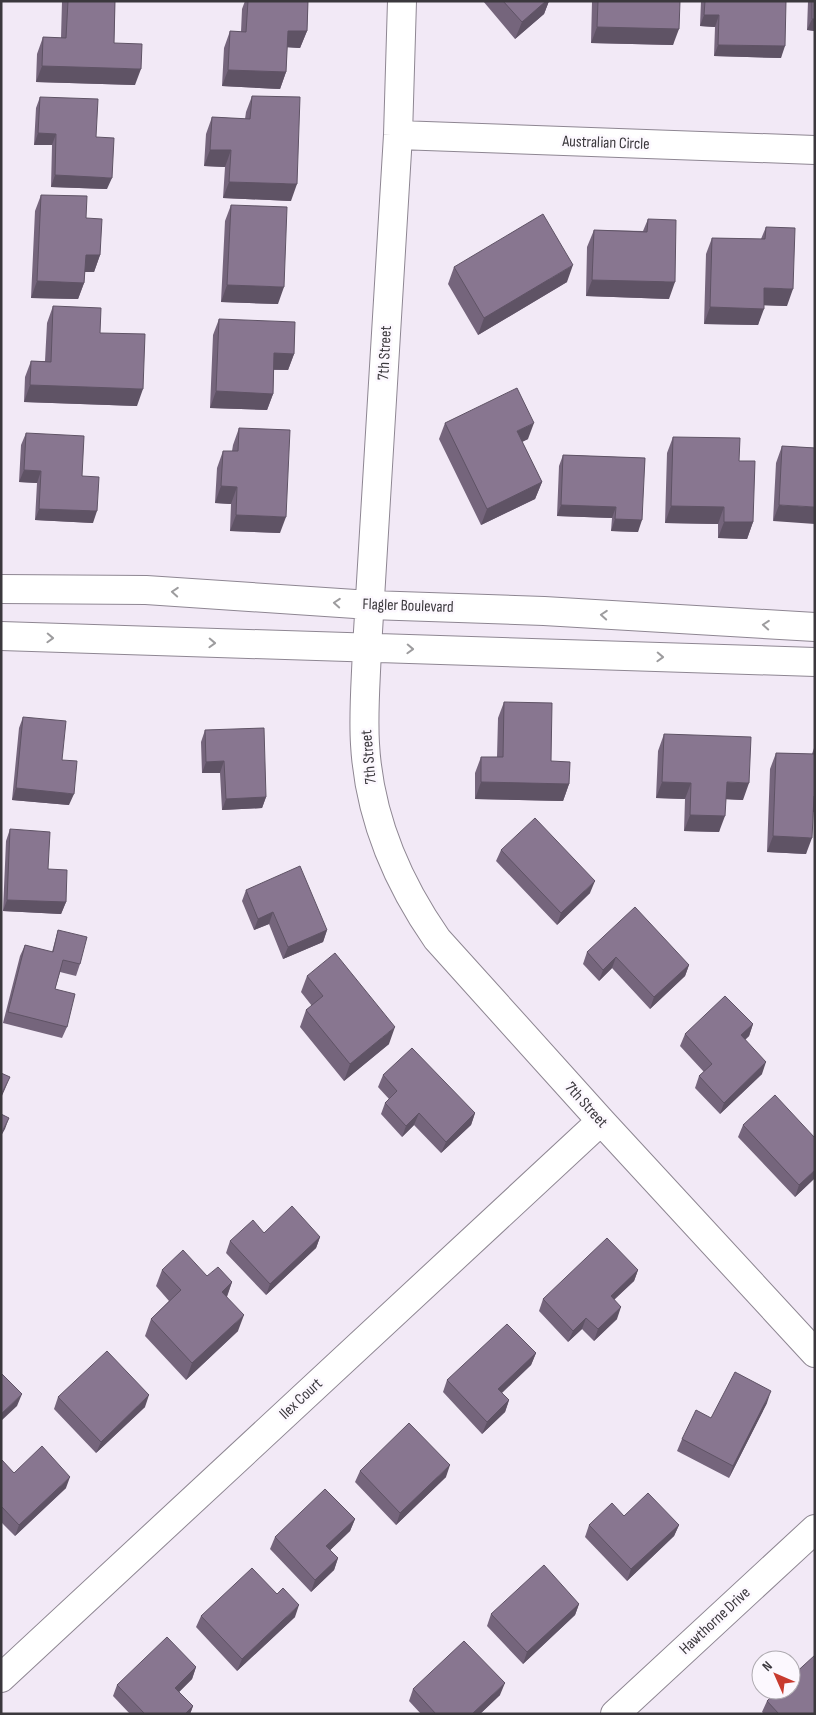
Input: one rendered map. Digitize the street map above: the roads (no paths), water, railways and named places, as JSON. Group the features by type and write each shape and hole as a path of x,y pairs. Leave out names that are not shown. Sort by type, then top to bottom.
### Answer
{"street":[{"name":"7th Street","path":"402,1 398,135 367,648 365,742 368,773 382,832 402,884 437,939 600,1121 815,1352"},
{"name":"Australian Circle","path":"398,135 815,150"},
{"name":"Flagler Boulevard","path":"1,589 146,590 370,605 544,611 815,627"},
{"path":"1,636 815,662"},
{"name":"Ilex Court","path":"1,1678 600,1121"},
{"name":"Hawthorne Drive","path":"616,1714 815,1529"}]}
